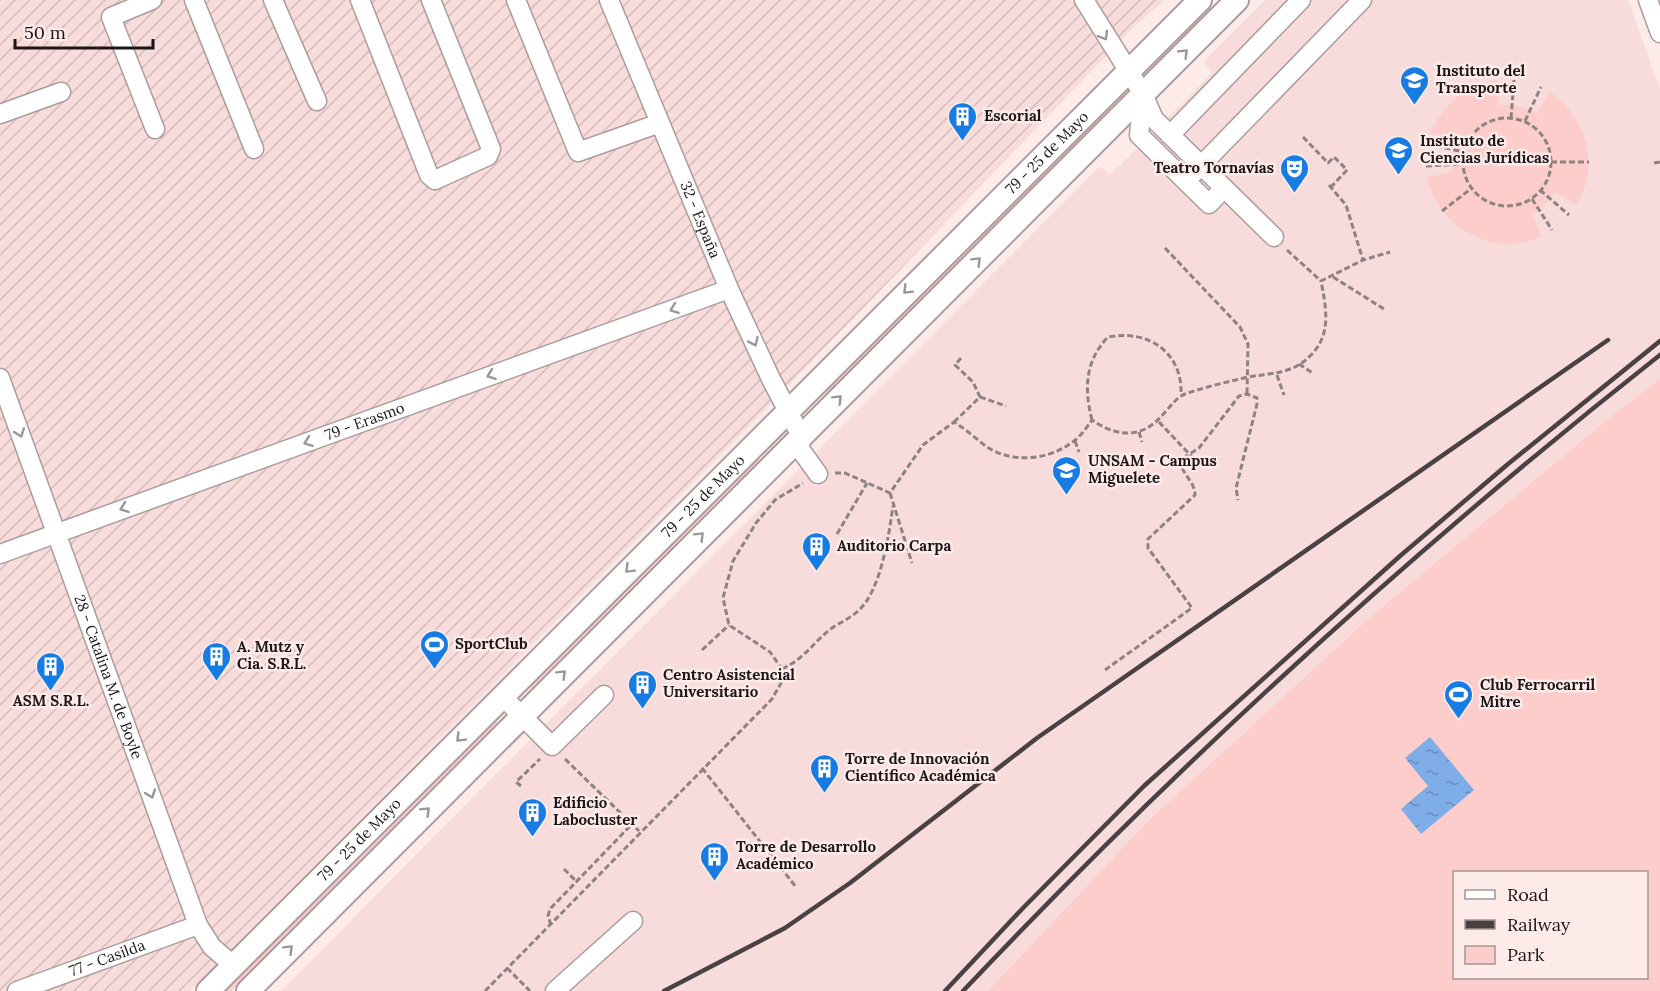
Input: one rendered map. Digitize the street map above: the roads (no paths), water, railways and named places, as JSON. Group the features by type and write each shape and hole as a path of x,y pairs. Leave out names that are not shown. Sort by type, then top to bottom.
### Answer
{"main road":[{"name":"79 - 25 de Mayo","path":"208,991 1126,71 1200,0"},
{"name":"79 - 25 de Mayo","path":"248,991 1238,0"}],"street":[{"path":"152,0 111,17 155,129"},
{"path":"194,0 254,149"},
{"path":"273,0 317,101"},
{"path":"360,0 429,175 435,180 488,156 491,149 430,0"},
{"path":"516,0 578,152 660,123"},
{"name":"32 - España","path":"609,0 729,289 771,380 789,409 801,436 800,450 818,474"},
{"path":"1084,0 1126,71 1143,94 1154,119 1274,237"},
{"path":"1170,135 1301,0"},
{"path":"1186,181 1362,0"},
{"path":"1648,0 1660,33"},
{"path":"0,114 61,92"},
{"path":"1143,94 1139,135 1209,204 1224,188"},
{"name":"79 - Erasmo","path":"0,554 729,289"},
{"name":"28 - Catalina M. de Boyle","path":"0,378 198,925 212,947 233,965"},
{"path":"502,696 552,746 604,695"},
{"path":"555,991 633,921"},
{"name":"77 - Casilda","path":"17,991 198,925"}],"water":[{"path":"1430,737 1474,790 1421,834 1401,809 1428,786 1405,758"}],"railway":[{"path":"664,991 785,928 850,883 1037,738 1608,340"},
{"path":"945,991 1023,908 1144,786 1400,556 1508,464 1660,341"},
{"path":"963,991 1128,823 1300,661 1478,504 1660,355"}],"place":[{"name":"Instituto del Transporte","path":"1415,106"},
{"name":"Escorial","path":"963,142"},
{"name":"Instituto de Ciencias Jurídicas","path":"1399,176"},
{"name":"Teatro Tornavías","path":"1295,194"},
{"name":"UNSAM - Campus Miguelete","path":"1067,496"},
{"name":"Auditorio Carpa","path":"816,572"},
{"name":"SportClub","path":"434,670"},
{"name":"A. Mutz y Cia. S.R.L.","path":"216,682"},
{"name":"ASM S.R.L.","path":"51,692"},
{"name":"Centro Asistencial Universitario","path":"642,710"},
{"name":"Club Ferrocarril Mitre","path":"1459,720"},
{"name":"Torre de Innovación Científico Académica","path":"824,794"},
{"name":"Edificio Labocluster","path":"532,838"},
{"name":"Torre de Desarrollo Académico","path":"715,882"}]}
